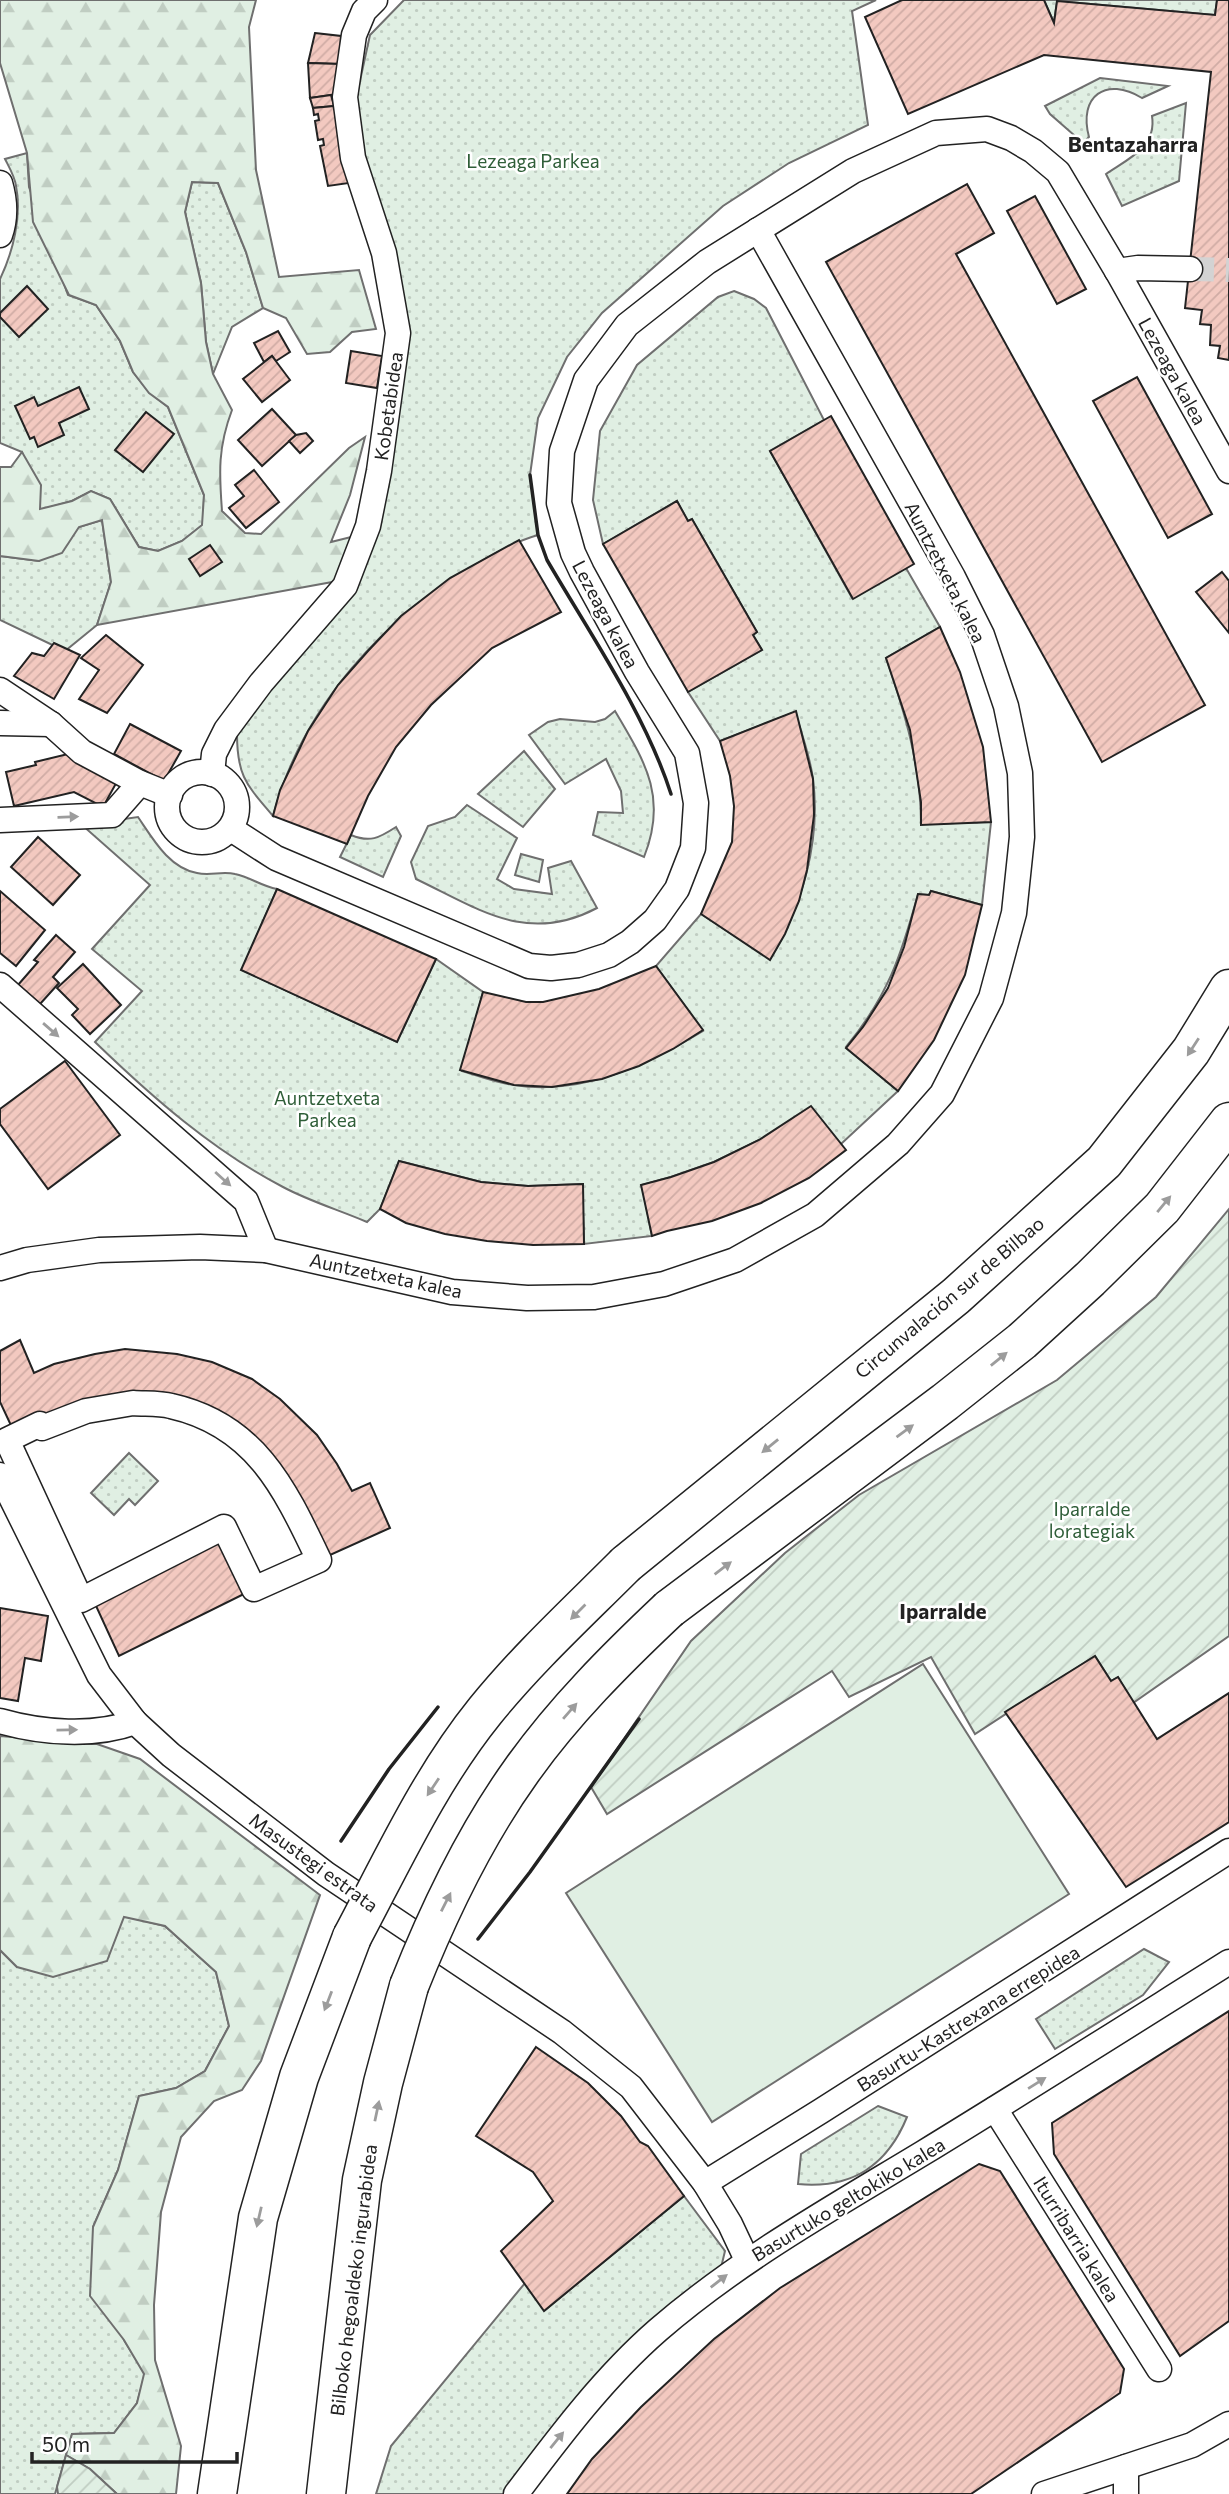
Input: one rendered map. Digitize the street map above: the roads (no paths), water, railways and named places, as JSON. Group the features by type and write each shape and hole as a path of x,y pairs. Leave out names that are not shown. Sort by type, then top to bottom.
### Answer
{"highway":[{"name":"Circunvalación sur de Bilbao","path":"218,2494 258,2218 299,2077 352,1937 428,1793 485,1712 551,1639 626,1564 956,1296 1104,1162 1191,1051 1229,989"},
{"name":"Bilboko hegoaldeko ingurabidea","path":"326,2494 362,2180 383,2082 409,1986 428,1938 485,1829 522,1770 609,1666 669,1609 945,1402 1022,1341 1090,1279 1162,1208 1229,1122"}],"street":[{"name":"Kobetabidea","path":"212,774 214,754 226,730 261,683 345,586 368,526 381,458 398,333 384,253 353,158 345,97 354,35 364,11 375,0"},
{"name":"Lezeaga kalea","path":"231,829 275,858 528,966 551,968 578,965 609,955 630,942 654,920 677,889 693,848 696,803 687,754 637,673 573,552 559,503 562,451 586,380 627,325 707,262 853,172 936,132 987,129 1011,138 1033,151 1058,172 1229,471"},
{"path":"0,183 5,204 4,225 0,235"},
{"name":"Auntzetxeta kalea","path":"0,1268 27,1260 99,1250 200,1247 266,1250 452,1292 527,1298 616,1294 664,1284 734,1260 815,1215 898,1144 942,1094 991,998 1014,913 1022,837 1020,773 1006,706 982,635 953,577 758,230"},
{"path":"1117,271 1138,268 1190,269"},
{"path":"0,690 51,724 82,752 140,783 170,795"},
{"path":"0,723 51,724"},
{"path":"203,772 212,774 230,786 235,796 237,807 231,829 212,841 189,840 179,834 171,824 167,813 170,795 179,780 203,772"},
{"path":"0,820 112,815 140,783"},
{"path":"0,985 246,1201 266,1250"},
{"path":"133,1403 171,1406 201,1416 230,1430 256,1452 279,1481 319,1560 254,1588 224,1527 81,1600 7,1440 16,1436 40,1424 42,1428 86,1410 133,1403"},
{"name":"Masustegi estrata","path":"0,1475 99,1675 135,1722 171,1755 326,1874 562,2032 631,2087 705,2183 730,2224 747,2260"},
{"path":"0,1721 38,1730 58,1731 114,1729 135,1722"},
{"name":"Basurtu-Kastrexana errepidea","path":"705,2183 1229,1851"},
{"name":"Basurtuko geltokiko kalea","path":"516,2494 557,2440 613,2375 657,2331 747,2260 1229,1962"},
{"name":"Iturribarria kalea","path":"995,2109 1159,2369"},
{"path":"1044,2494 1192,2445 1229,2424"},
{"path":"1192,2445 1229,2447"},
{"path":"1126,2467 1126,2494"}],"tunnel":[{"path":"1190,269 1229,270"}],"district":[{"name":"Bentazaharra","path":"1133,143"},
{"name":"Iparralde","path":"943,1610"}],"park label":[{"name":"Lezeaga Parkea","path":"533,160"},
{"name":"Auntzetxeta Parkea","path":"327,1108"},
{"name":"Iparralde lorategiak","path":"1092,1519"}]}
